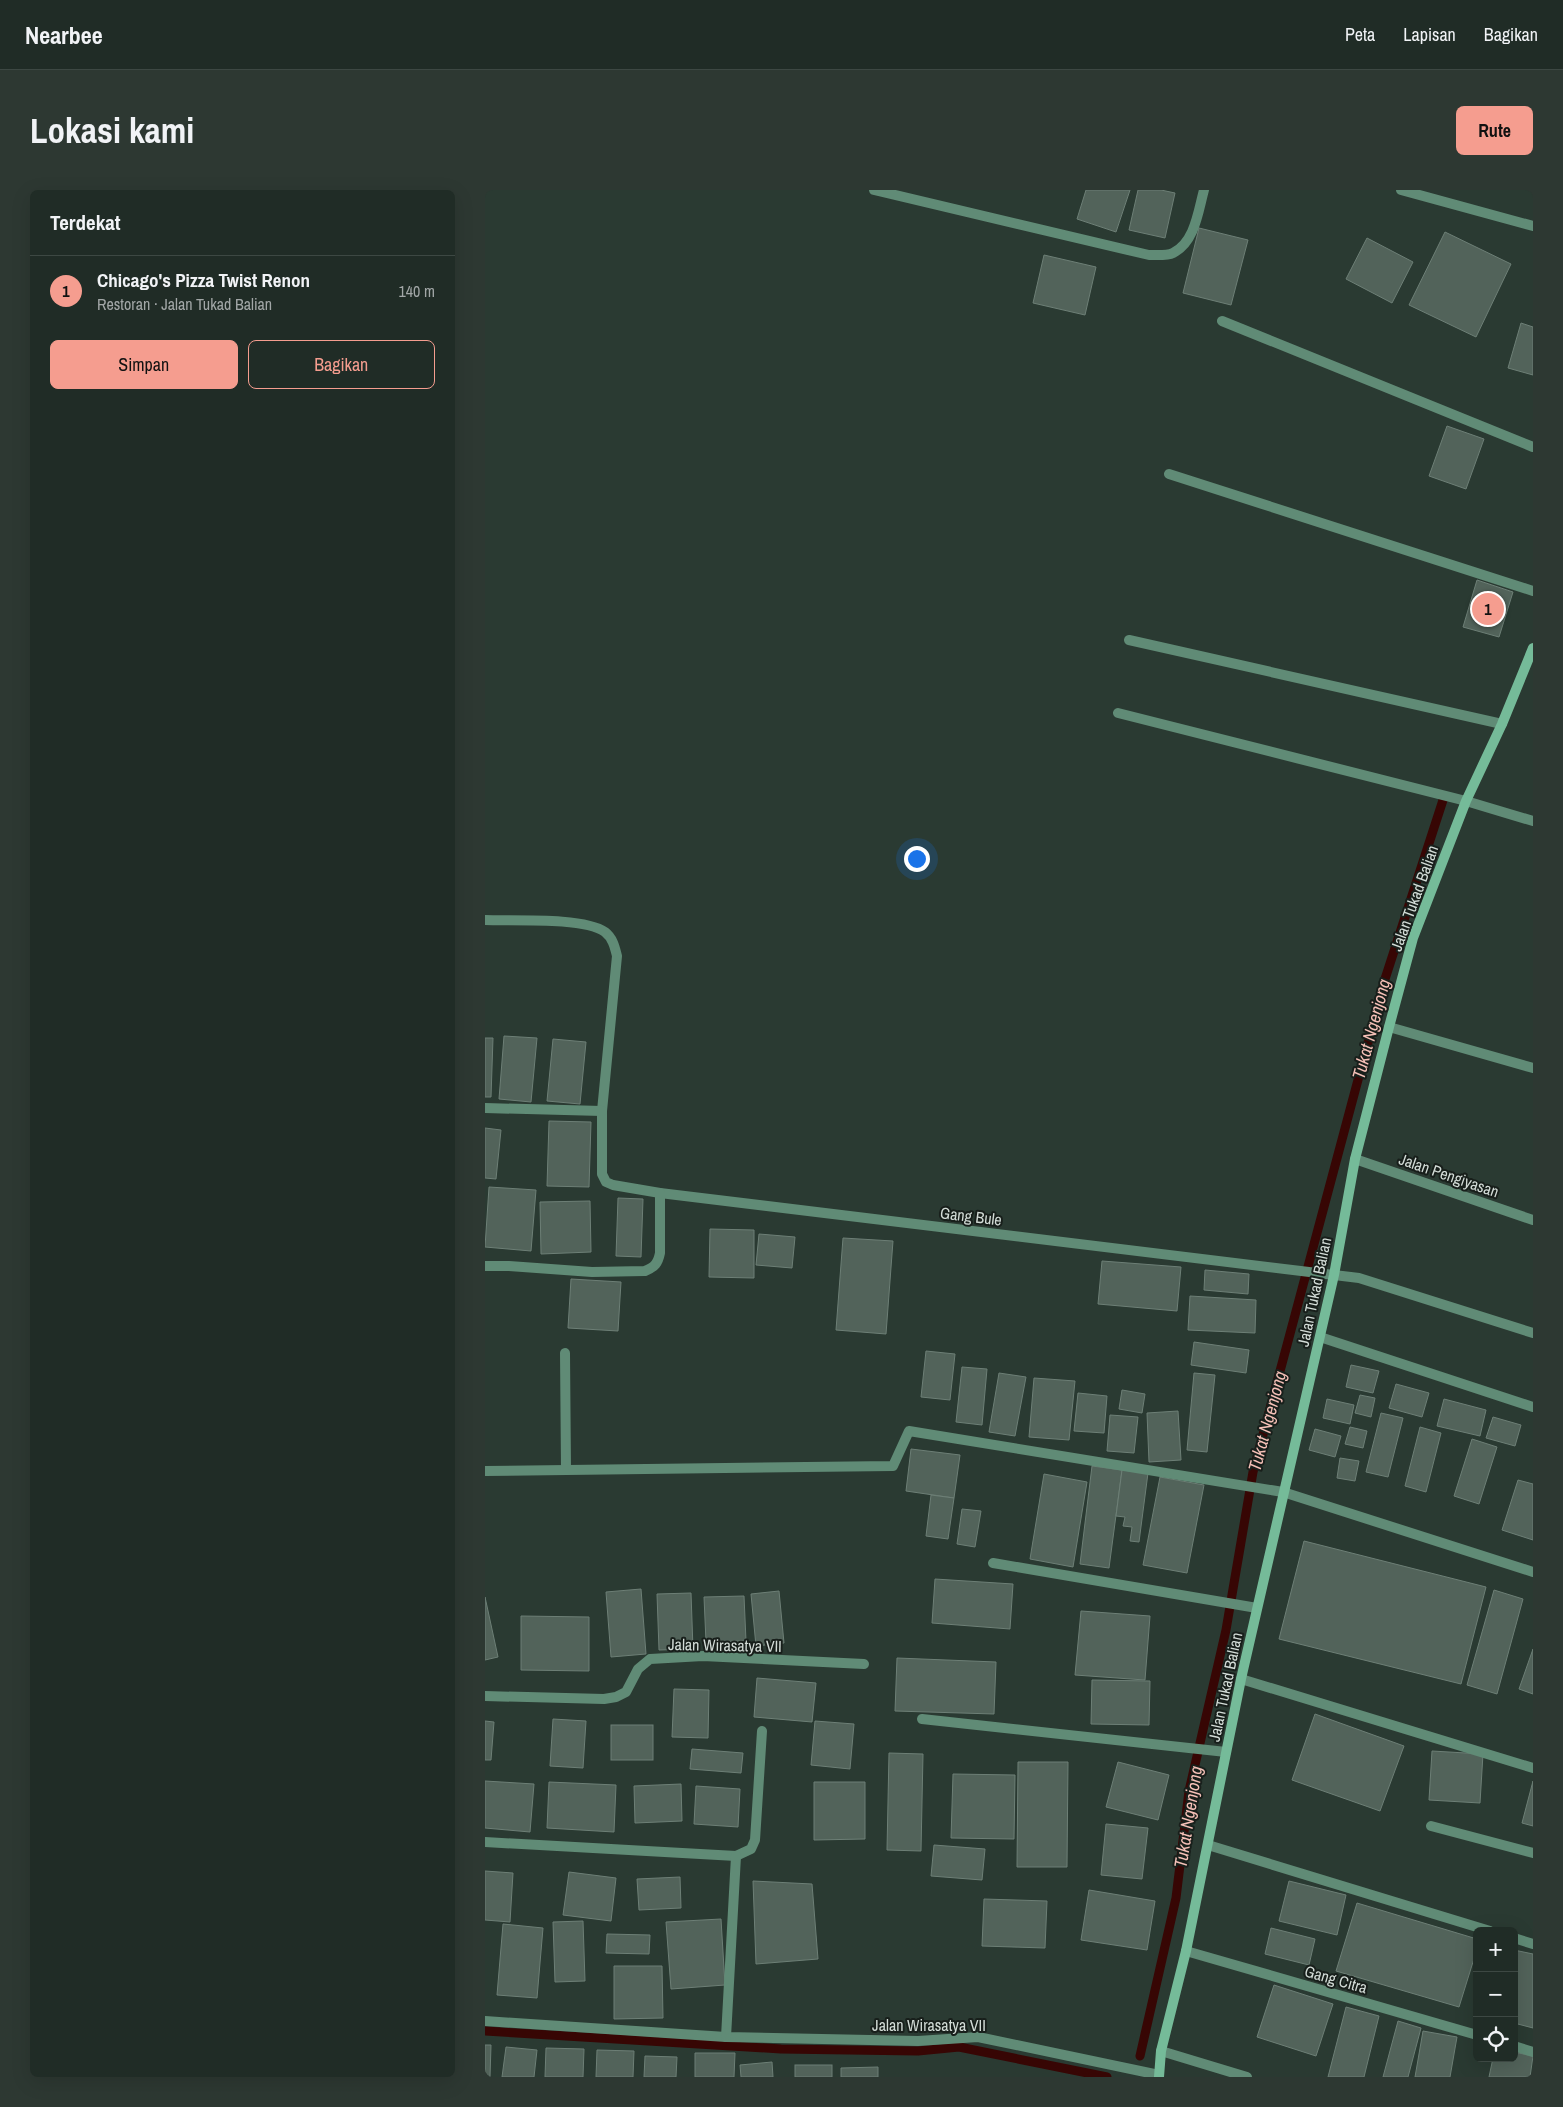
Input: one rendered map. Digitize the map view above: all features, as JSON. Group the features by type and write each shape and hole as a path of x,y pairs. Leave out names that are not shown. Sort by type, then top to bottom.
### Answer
{"street":[{"path":"875,190 1149,255 1171,254 1187,242 1196,220 1203,190"},
{"path":"1401,190 1533,226"},
{"path":"1221,321 1533,447"},
{"path":"1169,474 1533,591"},
{"path":"1129,640 1503,724"},
{"name":"Jalan Tukad Balian","path":"1159,2076 1161,2050 1186,1951 1241,1679 1283,1492 1321,1337 1355,1159 1389,1027 1413,938 1466,801 1503,724 1533,648"},
{"path":"1118,713 1466,801 1533,821"},
{"path":"485,920 582,923 605,932 615,944 617,956 602,1111 485,1108"},
{"path":"1389,1027 1533,1068"},
{"name":"Gang Bule","path":"602,1111 602,1174 606,1182 613,1185 659,1193 1359,1278 1533,1333"},
{"name":"Jalan Pengiyasan","path":"1355,1159 1533,1220"},
{"path":"485,1266 592,1272 645,1271 653,1268 659,1260 659,1193"},
{"path":"1321,1337 1533,1408"},
{"path":"565,1353 566,1470"},
{"path":"485,1471 893,1466 909,1431 1283,1492 1533,1572"},
{"path":"993,1563 1257,1608"},
{"name":"Jalan Wirasatya VII","path":"485,1696 604,1698 617,1696 626,1692 638,1669 650,1659 703,1656 864,1664"},
{"path":"1241,1679 1533,1768"},
{"path":"922,1719 1226,1752"},
{"path":"485,1842 736,1856 751,1849 755,1840 762,1731"},
{"path":"1431,1826 1533,1853"},
{"path":"1208,1845 1477,1927"},
{"path":"726,2037 736,1856"},
{"path":"1518,1939 1533,1944"},
{"name":"Gang Citra","path":"1186,1951 1473,2035"},
{"name":"Jalan Wirasatya VII","path":"485,2021 726,2037 918,2041 978,2037 1159,2076"},
{"path":"1518,2047 1533,2052"},
{"path":"1161,2050 1247,2077"}],"building":[{"path":"1086,190 1130,190 1116,232 1077,219"},
{"path":"1138,190 1161,190 1175,193 1165,238 1129,230"},
{"path":"1199,228 1248,240 1231,305 1183,293"},
{"path":"1445,232 1511,264 1476,337 1409,305"},
{"path":"1367,238 1413,262 1392,303 1346,279"},
{"path":"1044,255 1096,267 1085,315 1033,303"},
{"path":"1521,323 1533,327 1533,375 1508,368"},
{"path":"1447,426 1484,439 1466,489 1429,476"},
{"path":"1477,580 1513,592 1499,637 1463,627"},
{"path":"504,1036 537,1038 531,1102 499,1099"},
{"path":"485,1038 493,1038 491,1097 485,1097"},
{"path":"553,1039 586,1042 580,1104 547,1101"},
{"path":"549,1121 591,1122 589,1187 547,1186"},
{"path":"485,1128 501,1130 496,1179 485,1178"},
{"path":"489,1187 536,1190 531,1251 485,1247"},
{"path":"618,1198 643,1199 641,1257 616,1256"},
{"path":"590,1201 591,1252 541,1254 540,1202"},
{"path":"710,1229 754,1230 754,1278 709,1277"},
{"path":"759,1234 795,1237 792,1268 756,1265"},
{"path":"843,1238 893,1241 886,1334 836,1330"},
{"path":"1102,1261 1181,1267 1177,1311 1098,1304"},
{"path":"1205,1270 1249,1274 1248,1294 1204,1290"},
{"path":"571,1279 621,1282 618,1331 568,1328"},
{"path":"1190,1296 1256,1300 1255,1333 1188,1330"},
{"path":"1194,1342 1249,1350 1246,1373 1191,1365"},
{"path":"926,1351 955,1354 950,1400 921,1397"},
{"path":"1351,1365 1379,1371 1373,1393 1346,1387"},
{"path":"962,1367 987,1369 982,1425 956,1422"},
{"path":"999,1373 1026,1377 1015,1436 989,1432"},
{"path":"1194,1373 1215,1375 1207,1452 1187,1450"},
{"path":"1034,1378 1075,1381 1069,1440 1029,1437"},
{"path":"1396,1384 1429,1393 1422,1417 1389,1408"},
{"path":"1122,1390 1145,1394 1142,1413 1119,1409"},
{"path":"1078,1393 1107,1396 1104,1433 1074,1431"},
{"path":"1360,1395 1375,1398 1371,1417 1355,1413"},
{"path":"1327,1399 1354,1405 1350,1424 1323,1418"},
{"path":"1444,1399 1486,1410 1480,1436 1437,1426"},
{"path":"1178,1411 1181,1460 1149,1462 1147,1413"},
{"path":"1381,1413 1403,1418 1388,1477 1366,1472"},
{"path":"1110,1415 1138,1417 1134,1453 1107,1451"},
{"path":"1493,1417 1521,1425 1515,1446 1486,1438"},
{"path":"1350,1427 1367,1431 1363,1448 1345,1444"},
{"path":"1420,1427 1441,1433 1426,1492 1405,1486"},
{"path":"1315,1429 1341,1436 1335,1457 1309,1450"},
{"path":"1472,1439 1497,1447 1479,1504 1454,1496"},
{"path":"911,1449 960,1455 954,1498 906,1491"},
{"path":"1340,1458 1359,1461 1355,1481 1337,1478"},
{"path":"1092,1466 1122,1470 1109,1568 1080,1564"},
{"path":"1122,1470 1148,1473 1139,1542 1130,1541 1132,1527 1123,1526 1125,1517 1116,1516"},
{"path":"1044,1474 1087,1482 1073,1567 1030,1559"},
{"path":"1160,1477 1204,1485 1187,1573 1143,1565"},
{"path":"1518,1480 1533,1484 1533,1540 1502,1530"},
{"path":"931,1495 954,1498 948,1539 926,1536"},
{"path":"962,1509 981,1511 975,1547 957,1544"},
{"path":"1304,1541 1486,1587 1461,1684 1279,1639"},
{"path":"935,1579 1013,1584 1010,1629 932,1623"},
{"path":"641,1589 646,1654 611,1657 606,1592"},
{"path":"1494,1590 1523,1599 1497,1694 1467,1685"},
{"path":"779,1591 784,1643 756,1646 751,1594"},
{"path":"691,1593 693,1649 659,1650 657,1594"},
{"path":"744,1596 746,1641 706,1642 704,1597"},
{"path":"485,1597 498,1657 485,1660"},
{"path":"1081,1611 1150,1616 1145,1680 1075,1675"},
{"path":"521,1616 589,1617 589,1671 521,1670"},
{"path":"1533,1649 1533,1694 1519,1689"},
{"path":"897,1658 996,1662 994,1714 895,1711"},
{"path":"757,1678 816,1683 812,1722 754,1717"},
{"path":"1092,1680 1150,1681 1149,1725 1091,1724"},
{"path":"674,1689 709,1690 708,1738 672,1737"},
{"path":"1315,1714 1404,1746 1380,1811 1292,1780"},
{"path":"553,1719 586,1721 583,1768 550,1766"},
{"path":"485,1721 494,1722 491,1760 485,1760"},
{"path":"815,1721 854,1724 850,1769 811,1765"},
{"path":"611,1725 653,1725 653,1760 611,1760"},
{"path":"692,1749 743,1753 741,1773 690,1769"},
{"path":"1432,1751 1483,1754 1480,1803 1429,1800"},
{"path":"889,1753 923,1754 921,1851 887,1850"},
{"path":"1018,1762 1068,1762 1067,1867 1017,1867"},
{"path":"1118,1762 1169,1775 1158,1820 1106,1807"},
{"path":"953,1774 1015,1775 1014,1839 951,1838"},
{"path":"485,1781 534,1784 530,1832 485,1828"},
{"path":"1533,1781 1533,1826 1522,1823"},
{"path":"549,1782 616,1785 614,1832 547,1828"},
{"path":"814,1782 865,1782 865,1839 814,1840"},
{"path":"681,1784 682,1821 635,1823 634,1786"},
{"path":"696,1786 740,1789 738,1827 694,1824"},
{"path":"1106,1824 1148,1828 1142,1879 1101,1875"},
{"path":"934,1845 985,1849 982,1880 931,1876"},
{"path":"485,1871 513,1873 510,1922 485,1920"},
{"path":"569,1872 616,1878 611,1921 563,1915"},
{"path":"680,1877 681,1908 639,1910 637,1879"},
{"path":"753,1881 812,1884 818,1959 756,1964"},
{"path":"1289,1881 1346,1895 1337,1935 1279,1921"},
{"path":"1089,1890 1155,1901 1147,1950 1081,1940"},
{"path":"984,1899 1047,1901 1045,1948 982,1946"},
{"path":"1357,1903 1473,1938 1473,1962 1459,2007 1336,1971"},
{"path":"721,1919 725,1985 671,1989 666,1922"},
{"path":"583,1921 585,1981 555,1982 553,1922"},
{"path":"503,1924 543,1928 537,1998 497,1995"},
{"path":"1271,1928 1315,1939 1309,1965 1265,1954"},
{"path":"607,1934 650,1935 649,1954 606,1953"},
{"path":"1518,1951 1533,1954 1533,2028 1518,2024"},
{"path":"614,1966 662,1966 663,2018 614,2019"},
{"path":"1274,1985 1333,2004 1316,2056 1257,2037"},
{"path":"1346,2007 1379,2016 1364,2077 1328,2077"},
{"path":"1398,2021 1421,2028 1408,2077 1383,2077"},
{"path":"1423,2031 1457,2037 1450,2077 1415,2077"},
{"path":"485,2045 491,2045 490,2077 485,2077"},
{"path":"506,2047 537,2050 534,2077 502,2077"},
{"path":"546,2048 584,2049 583,2077 545,2077"},
{"path":"597,2050 634,2051 633,2077 596,2077"},
{"path":"695,2053 735,2053 734,2077 695,2077"},
{"path":"1518,2053 1533,2056 1530,2077 1489,2077 1492,2062 1518,2062"},
{"path":"645,2056 677,2057 676,2077 644,2077"},
{"path":"772,2062 773,2077 741,2077 740,2065"},
{"path":"795,2065 832,2065 832,2077 795,2077"},
{"path":"878,2067 878,2077 841,2077 841,2068"}],"waterway":[{"name":"Tukat Ngenjong","path":"1140,2056 1176,1898 1189,1791 1226,1630 1253,1472 1385,979 1444,797"},
{"path":"485,2031 781,2049 918,2051 959,2047 1107,2077"}],"place":[{"name":"Chicago's Pizza Twist Renon","path":"1488,609"}]}
